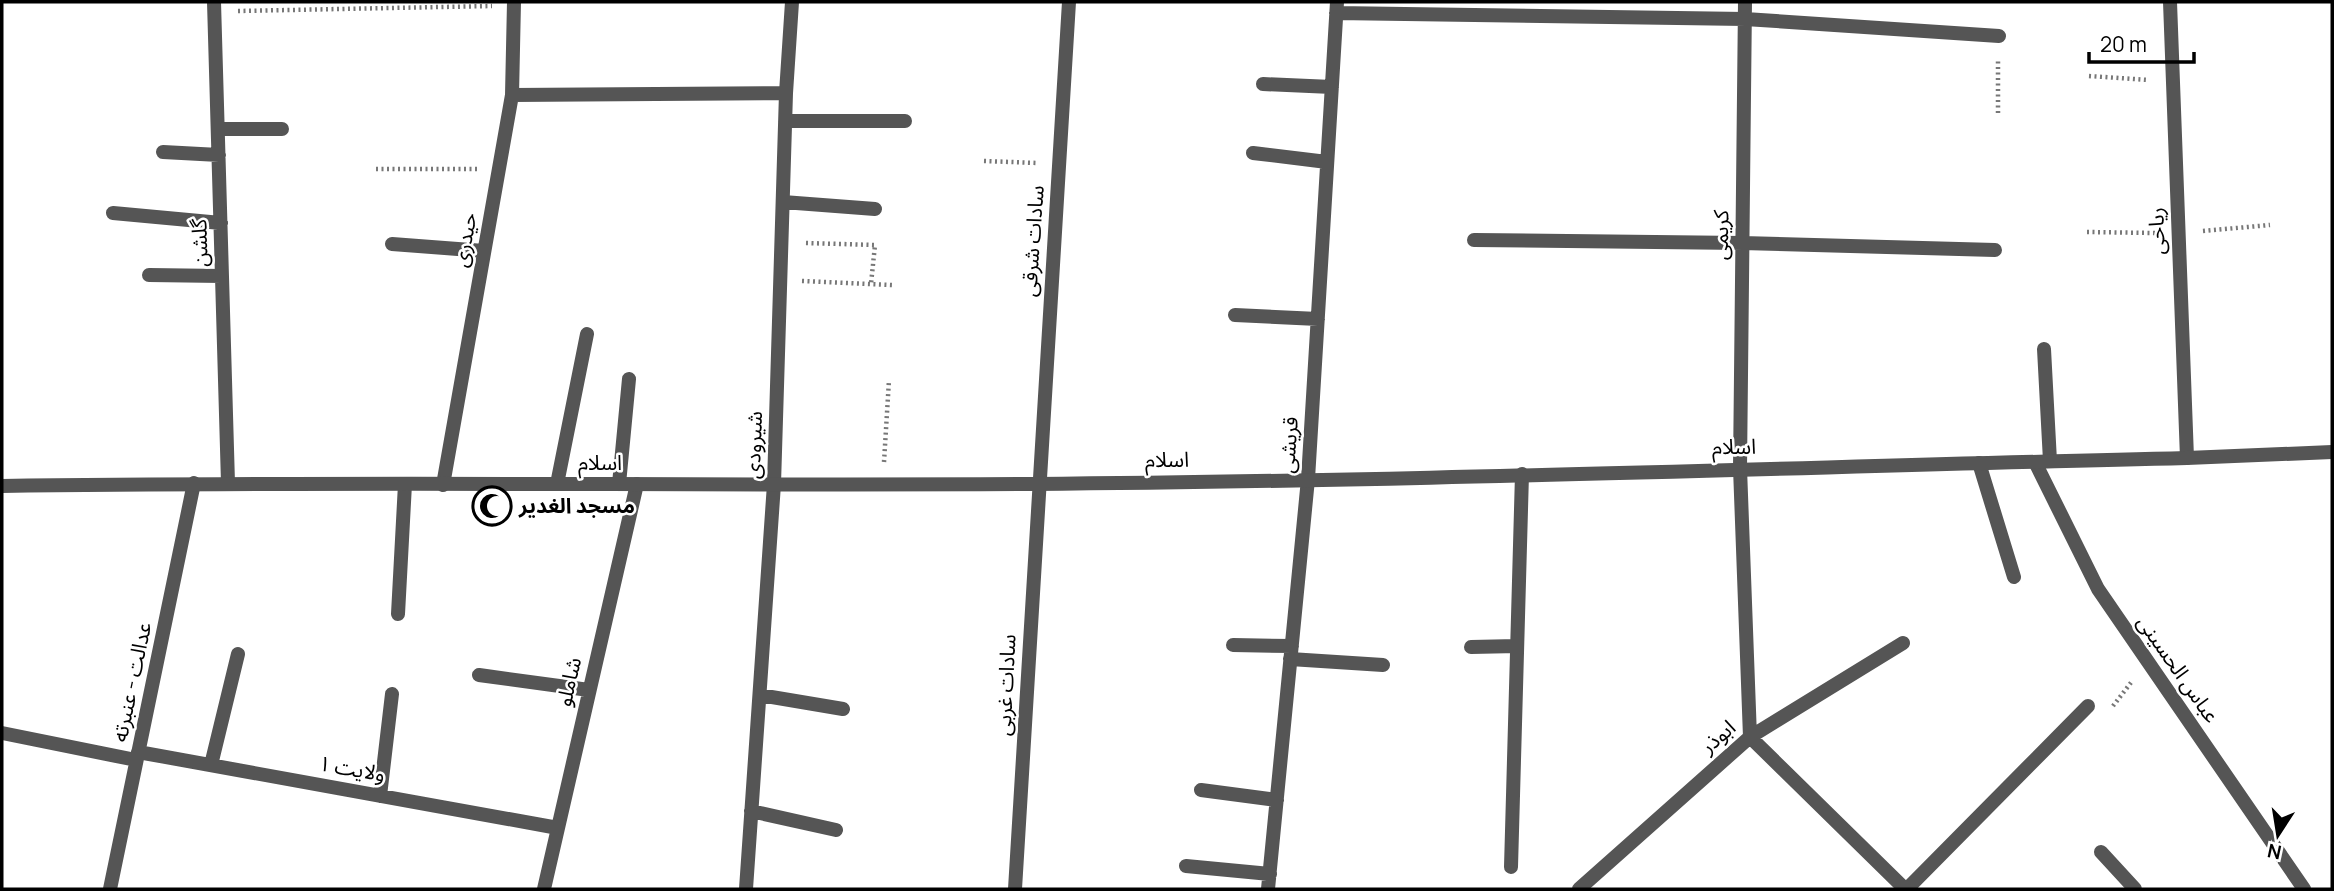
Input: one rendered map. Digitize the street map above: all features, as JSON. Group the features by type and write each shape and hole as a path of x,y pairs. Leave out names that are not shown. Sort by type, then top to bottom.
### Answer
{"street":[{"name":"شیرودی","path":"750,888 751,811 774,484 786,93 792,2"},
{"name":"سادات شرقی","path":"1039,484 1069,2"},
{"name":"کریمی","path":"1745,2 1740,468 1750,737"},
{"name":"ریاحی","path":"2170,2 2187,458"},
{"name":"حیدری","path":"443,485 512,95 514,4"},
{"name":"گلشن","path":"215,7 228,482"},
{"path":"1337,7 1745,19 1998,36"},
{"name":"قریشی","path":"1269,882 1308,478 1337,7"},
{"path":"1263,84 1332,88"},
{"path":"512,95 786,93"},
{"path":"785,121 905,121"},
{"path":"218,129 282,129"},
{"path":"163,152 219,155"},
{"path":"1253,153 1327,162"},
{"path":"783,202 875,209"},
{"path":"113,213 221,223"},
{"path":"1474,240 1742,243 1994,250"},
{"path":"392,244 484,251"},
{"path":"149,275 222,276"},
{"path":"1235,315 1318,319"},
{"path":"557,484 587,334"},
{"path":"2042,461 2044,349"},
{"path":"618,484 629,379"},
{"name":"اسلام","path":"2,486 228,482 443,485 1039,484 2187,458 2332,452"},
{"name":"عباس الحسینی","path":"2042,461 2098,589 2304,889"},
{"path":"1979,463 2014,577"},
{"path":"1511,867 1522,474"},
{"name":"عدالت - عنبرته","path":"110,889 194,483"},
{"path":"398,614 405,484"},
{"name":"شاملو","path":"544,889 637,484"},
{"name":"سادات غربی","path":"1015,889 1039,484"},
{"name":"ابوذر","path":"1579,889 1750,737 1903,643"},
{"path":"1233,645 1383,665"},
{"path":"1471,647 1517,646"},
{"path":"211,765 238,654"},
{"path":"479,675 589,690"},
{"path":"380,796 392,694"},
{"path":"760,695 843,709"},
{"path":"1750,737 1906,889 2088,706"},
{"name":"ولایت ۱","path":"2,733 137,756 211,765 558,828"},
{"path":"1200,790 1277,800"},
{"path":"751,811 836,830"},
{"path":"2101,852 2130,887"},
{"path":"1186,866 1269,882"}],"path":[{"path":"215,7 514,4"},
{"path":"1998,36 1998,113"},
{"path":"2089,76 2173,82"},
{"path":"984,161 1059,164"},
{"path":"376,169 498,169"},
{"path":"2087,232 2178,234 2270,225"},
{"path":"782,242 875,245 871,284"},
{"path":"780,280 892,285"},
{"path":"883,484 889,380"},
{"path":"2088,706 2102,719 2147,662"}],"place":[{"name":"مسجد الغدیر","path":"492,506"}]}
